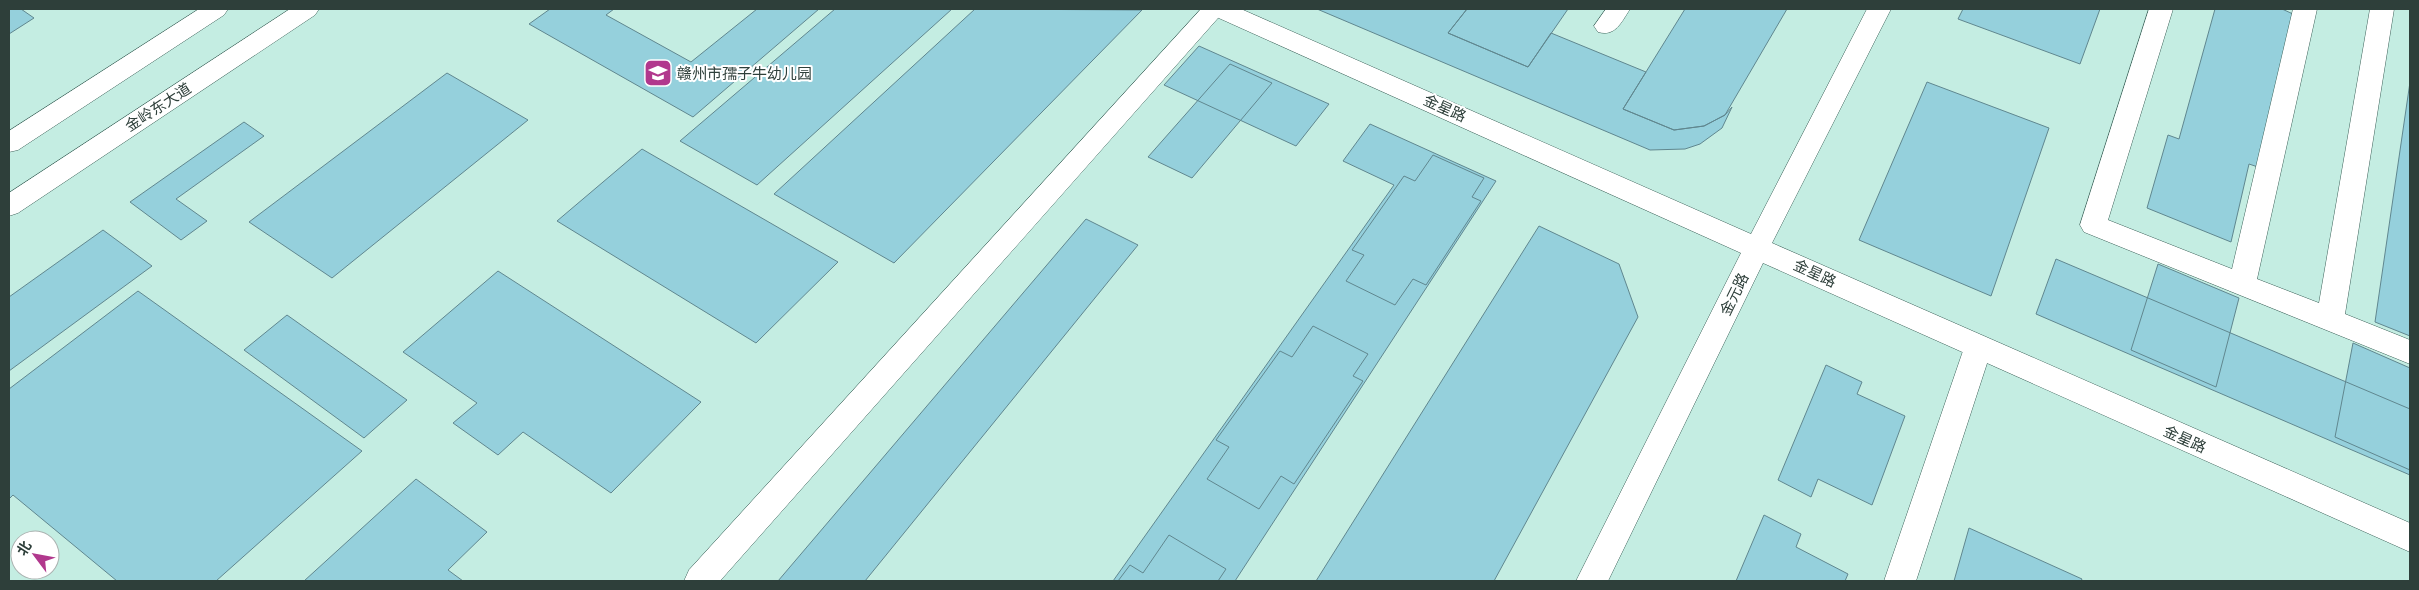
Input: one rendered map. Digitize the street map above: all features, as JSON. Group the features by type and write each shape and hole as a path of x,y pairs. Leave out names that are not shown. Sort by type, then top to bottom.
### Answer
{"street":[{"path":"9,143 216,9"},
{"name":"金岭东大道","path":"9,206 307,9"},
{"path":"700,581 1214,9"},
{"name":"金星路","path":"1220,9 1757,247 1978,348 2410,538"},
{"name":"金元路","path":"1592,581 1757,247 1879,9"},
{"path":"2161,9 2093,224 2410,352"},
{"path":"2242,284 2305,9"},
{"path":"2330,320 2382,9"},
{"path":"1900,581 1978,348"}],"building":[{"path":"9,9 21,9 34,18 9,34"},
{"path":"550,9 614,9 606,15 691,62 757,9 819,9 693,117 529,24"},
{"path":"835,9 952,9 757,185 680,141"},
{"path":"975,9 1142,10 894,263 774,194"},
{"path":"1317,9 1467,9 1448,33 1528,67 1551,33 1646,72 1623,109 1674,130 1704,126 1725,115 1732,107 1722,128 1700,144 1685,149 1650,150"},
{"path":"1467,9 1568,9 1528,67 1448,33"},
{"path":"1685,9 1787,9 1725,115 1704,126 1674,130 1623,109"},
{"path":"1963,9 2100,9 2080,64 1958,19"},
{"path":"2215,9 2282,9 2293,14 2258,167 2249,164 2231,242 2147,208 2168,135 2179,139"},
{"path":"1199,46 1329,104 1296,146 1164,85"},
{"path":"1230,64 1272,83 1192,178 1148,157"},
{"path":"447,73 528,120 332,278 249,222"},
{"path":"1927,82 2049,128 1991,296 1859,240"},
{"path":"2410,82 2410,336 2375,322"},
{"path":"244,122 264,136 176,199 207,221 181,240 130,202"},
{"path":"1370,124 1496,181 1235,581 1113,581 1394,185 1343,161"},
{"path":"642,149 838,262 756,343 557,221"},
{"path":"1433,155 1484,178 1472,197 1481,201 1426,285 1413,279 1395,305 1346,281 1364,255 1352,250 1404,176 1415,181"},
{"path":"1086,219 1138,245 865,581 778,581"},
{"path":"1539,226 1619,264 1638,317 1494,581 1316,581"},
{"path":"103,230 152,266 9,371 9,297"},
{"path":"2056,259 2410,409 2410,475 2036,314"},
{"path":"2158,264 2239,298 2216,387 2131,350"},
{"path":"498,271 701,402 611,493 523,432 498,455 453,423 477,403 403,352"},
{"path":"138,291 362,451 216,581 117,581 60,534 60,530 55,530 13,495 9,499 9,389"},
{"path":"287,315 407,400 364,438 244,350"},
{"path":"1313,326 1368,354 1353,376 1363,381 1294,484 1281,476 1259,509 1207,479 1229,447 1216,440 1280,351 1292,357"},
{"path":"2353,343 2410,368 2410,470 2335,437"},
{"path":"1826,365 1862,382 1857,394 1905,416 1872,505 1818,479 1811,497 1778,480"},
{"path":"416,479 487,532 448,570 463,581 304,581"},
{"path":"1764,515 1801,534 1796,547 1848,574 1845,581 1736,581"},
{"path":"1969,528 2082,579 2081,581 1954,581"},
{"path":"1169,535 1226,569 1218,581 1118,581 1130,565 1143,573"}],"place":[{"name":"赣州市孺子牛幼儿园","path":"658,73"}]}
